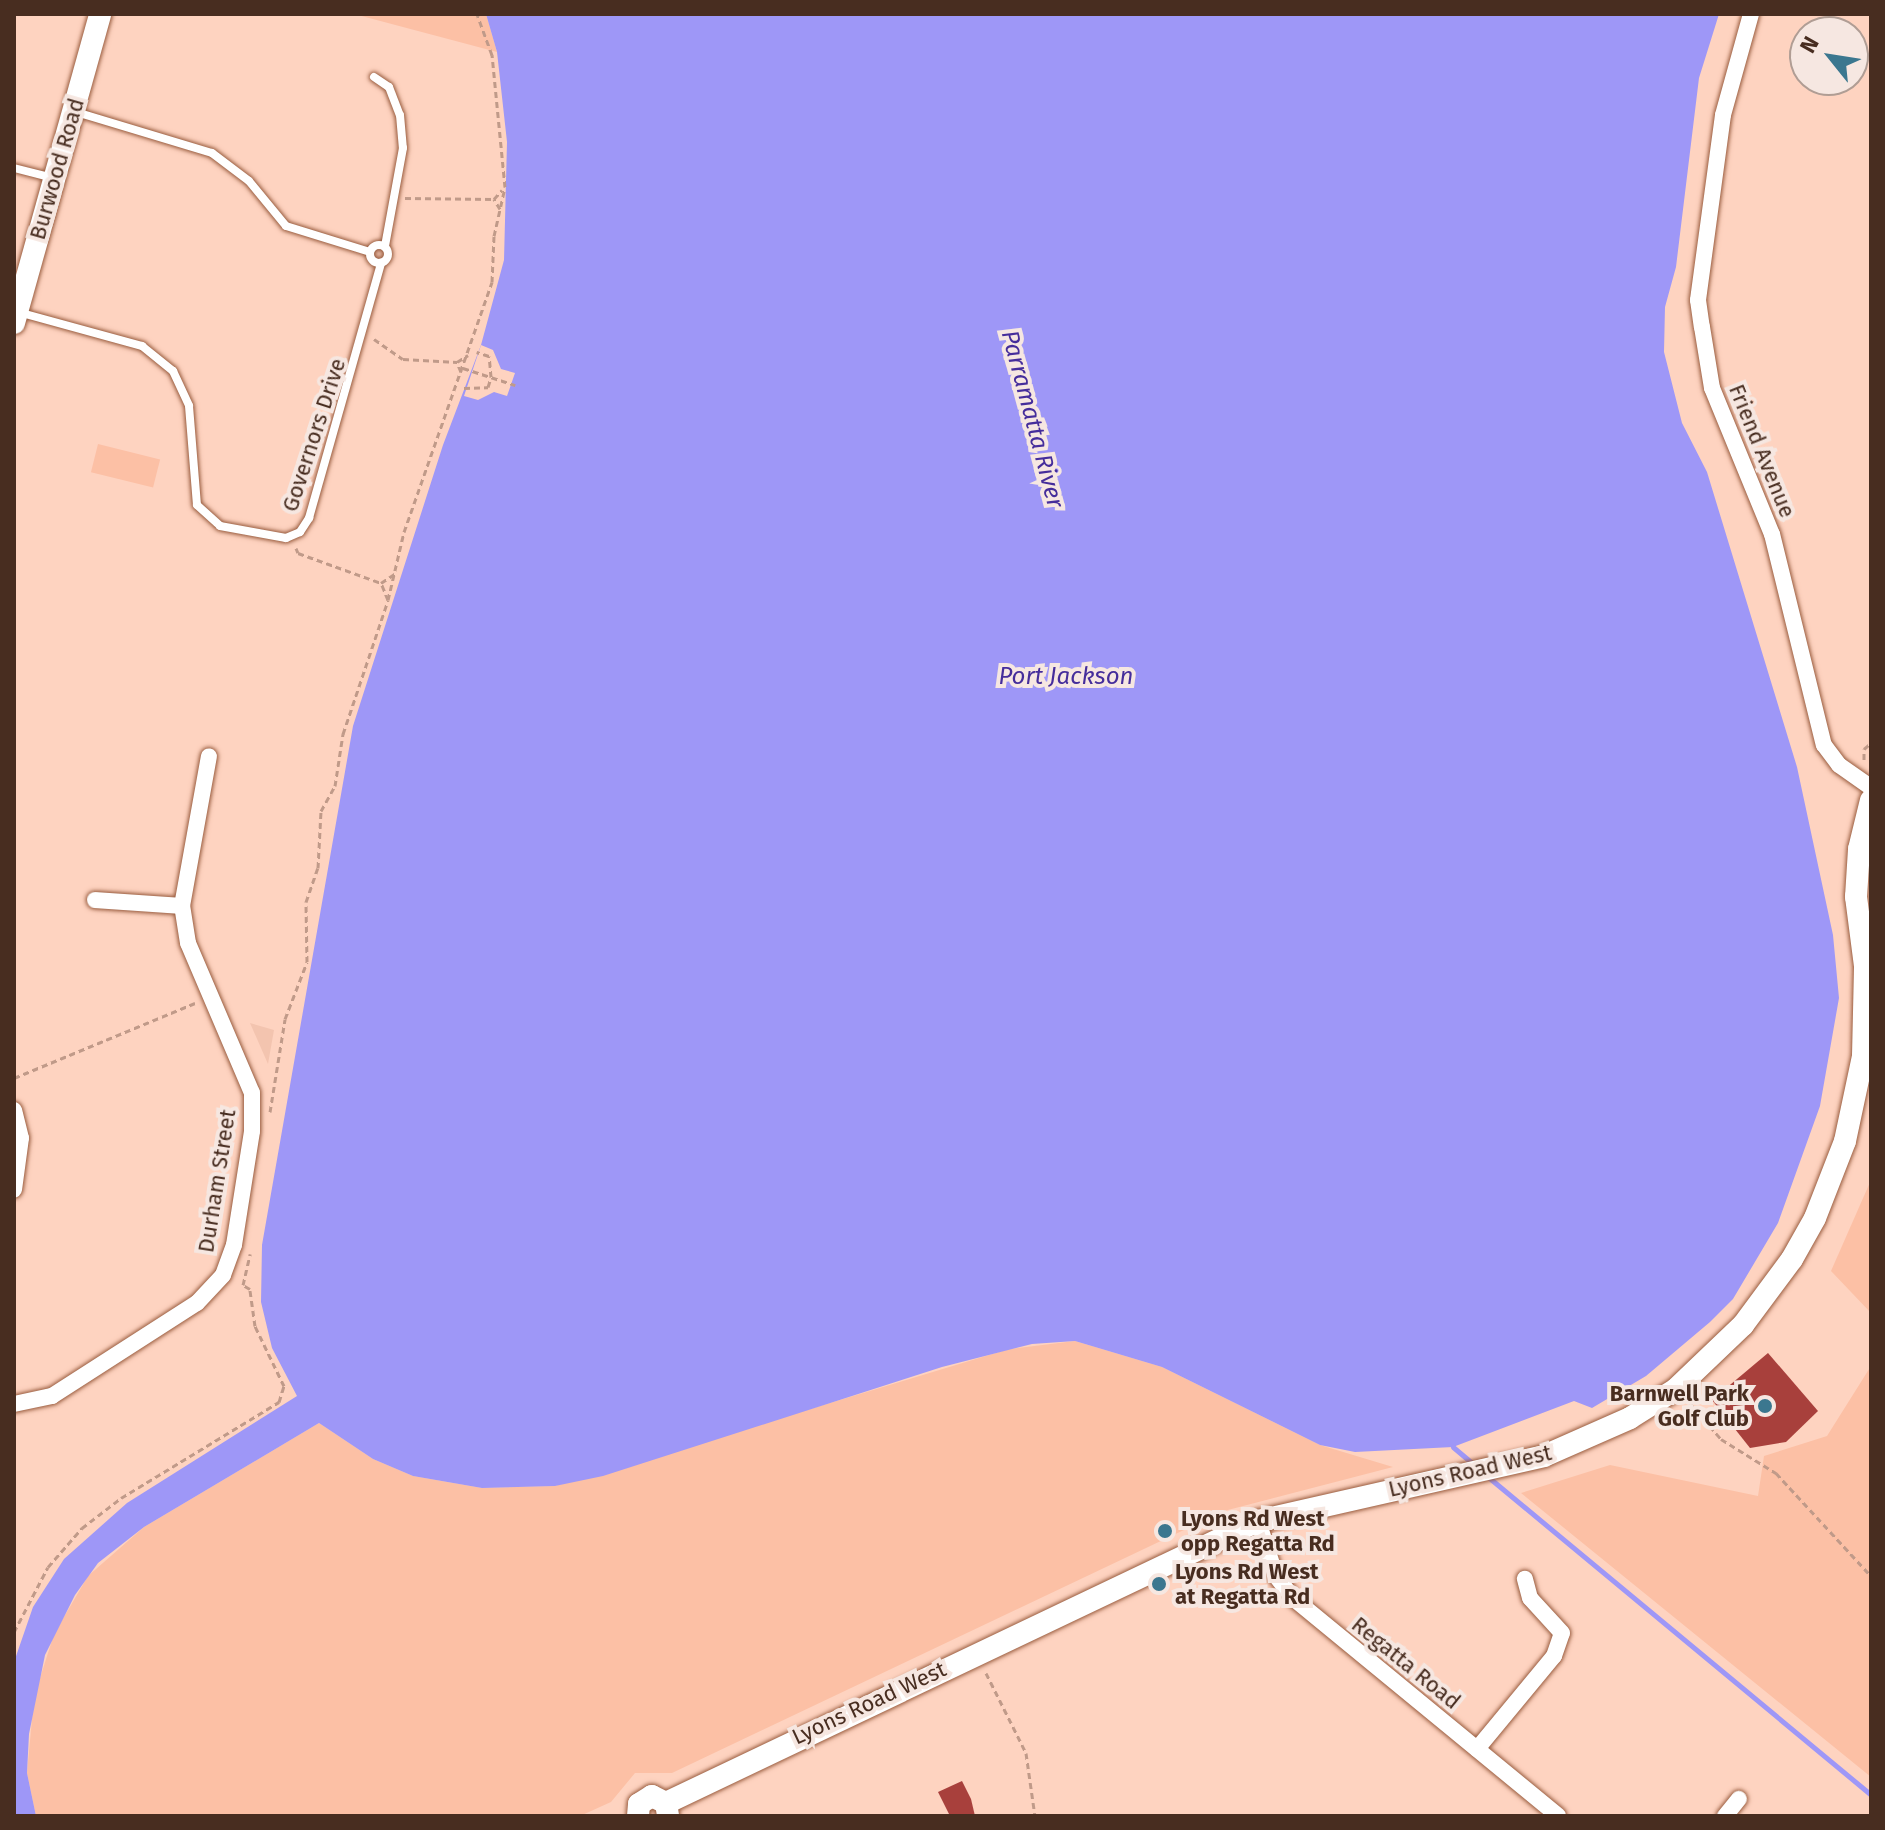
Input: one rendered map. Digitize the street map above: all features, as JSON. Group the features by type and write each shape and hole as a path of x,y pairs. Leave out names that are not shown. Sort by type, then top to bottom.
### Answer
{"main road":[{"name":"Burwood Road","path":"16,318 100,14"},
{"name":"Lyons Road West","path":"637,1816 647,1797 667,1809 1258,1521 1498,1468 1587,1440 1676,1389 1743,1325 1788,1265 1815,1218 1845,1141 1863,1056 1865,966 1856,897 1859,849 1871,800"}],"street":[{"name":"Friend Avenue","path":"1751,14 1723,115 1705,230 1700,313 1712,388 1772,534 1824,745 1839,765 1871,787"},
{"name":"Durham Street","path":"14,1404 52,1396 197,1303 223,1275 234,1245 252,1131 252,1093 188,943 182,906 209,756"},
{"path":"95,900 182,906"},
{"path":"14,1110 21,1138 14,1190"},
{"name":"Regatta Road","path":"1258,1521 1276,1576 1293,1598 1558,1816"},
{"path":"1477,1749 1554,1656 1562,1633 1530,1598 1525,1579"},
{"path":"1725,1816 1739,1799"}],"lane":[{"path":"370,252 373,261 381,263 389,254 385,246 403,148 400,115 389,87 374,77"},
{"path":"73,111 212,153 249,181 286,226 370,252"},
{"path":"14,168 54,179"},
{"path":"370,252 376,245 385,246"},
{"name":"Governors Drive","path":"16,318 142,346 173,371 189,406 194,487 202,512 235,531 293,537 309,518 359,352 381,263"}],"path":[{"path":"269,1119 285,1019 307,962 306,902 318,868 321,811 335,786 343,734 388,600 404,532 468,355 470,335 492,282 505,187 492,55 475,14"},
{"path":"394,198 494,199 505,187"},
{"path":"494,199 500,209"},
{"path":"363,334 403,359 457,362 468,355"},
{"path":"464,388 488,387 491,377 489,356 477,352"},
{"path":"457,362 461,374"},
{"path":"463,368 515,385"},
{"path":"293,537 298,553 381,583 388,600"},
{"path":"381,583 396,573"},
{"path":"14,1078 212,996"},
{"path":"14,1632 48,1567 82,1528 121,1498 279,1402 284,1386 255,1326 250,1289 243,1285 252,1238"},
{"path":"1676,1389 1721,1439 1776,1473 1871,1576"},
{"path":"986,1673 1026,1753 1035,1816"}],"shaded area":[{"path":"354,14 486,14 497,52"},
{"path":"98,444 160,459 153,488 91,472"},
{"path":"250,1023 274,1030 268,1064"},
{"path":"1871,1180 1871,1313 1831,1271"},
{"path":"1075,1341 1162,1367 1320,1445 1393,1467 1224,1511 672,1773 635,1773 611,1802 580,1816 36,1816 27,1773 34,1697 54,1634 88,1576 144,1527 319,1423 373,1459 413,1476 482,1488 555,1486 1009,1349"},
{"name":"Barnwell Park Golf Club","path":"1871,1366 1871,1777 1521,1493 1610,1465 1758,1496 1764,1456 1827,1436"}],"water":[{"name":"Port Jackson","path":"486,14 1719,14 1699,78 1676,267 1665,307 1664,352 1682,423 1707,472 1797,767 1833,935 1839,998 1820,1106 1778,1223 1733,1299 1710,1322 1646,1376 1592,1408 1574,1401 1453,1447 1355,1452 1320,1445 1162,1367 1075,1341 1032,1344 942,1367 603,1476 555,1486 482,1488 413,1476 373,1459 319,1423 144,1527 98,1563 75,1595 45,1655 29,1734 27,1773 36,1816 14,1816 14,1662 33,1607 64,1559 127,1503 297,1396 272,1348 261,1302 262,1245 353,726 443,445 481,345 504,260 507,142 497,52"}],"pier":[{"path":"481,345 493,350 501,369 515,373 507,396 494,392 478,400 464,396"}],"building":[{"name":"Barnwell Park Golf Club","path":"1768,1353 1818,1411 1786,1442 1750,1448 1712,1400"},
{"path":"962,1781 975,1816 950,1816 938,1792"}],"waterway":[{"path":"1453,1447 1473,1464"},
{"path":"1487,1476 1871,1795"}],"place":[{"name":"Barnwell Park Golf Club","path":"1765,1406"},
{"name":"Lyons Rd West opp Regatta Rd","path":"1165,1531"},
{"name":"Lyons Rd West at Regatta Rd","path":"1159,1584"}],"water label":[{"name":"Parramatta River","path":"1032,419"}]}
